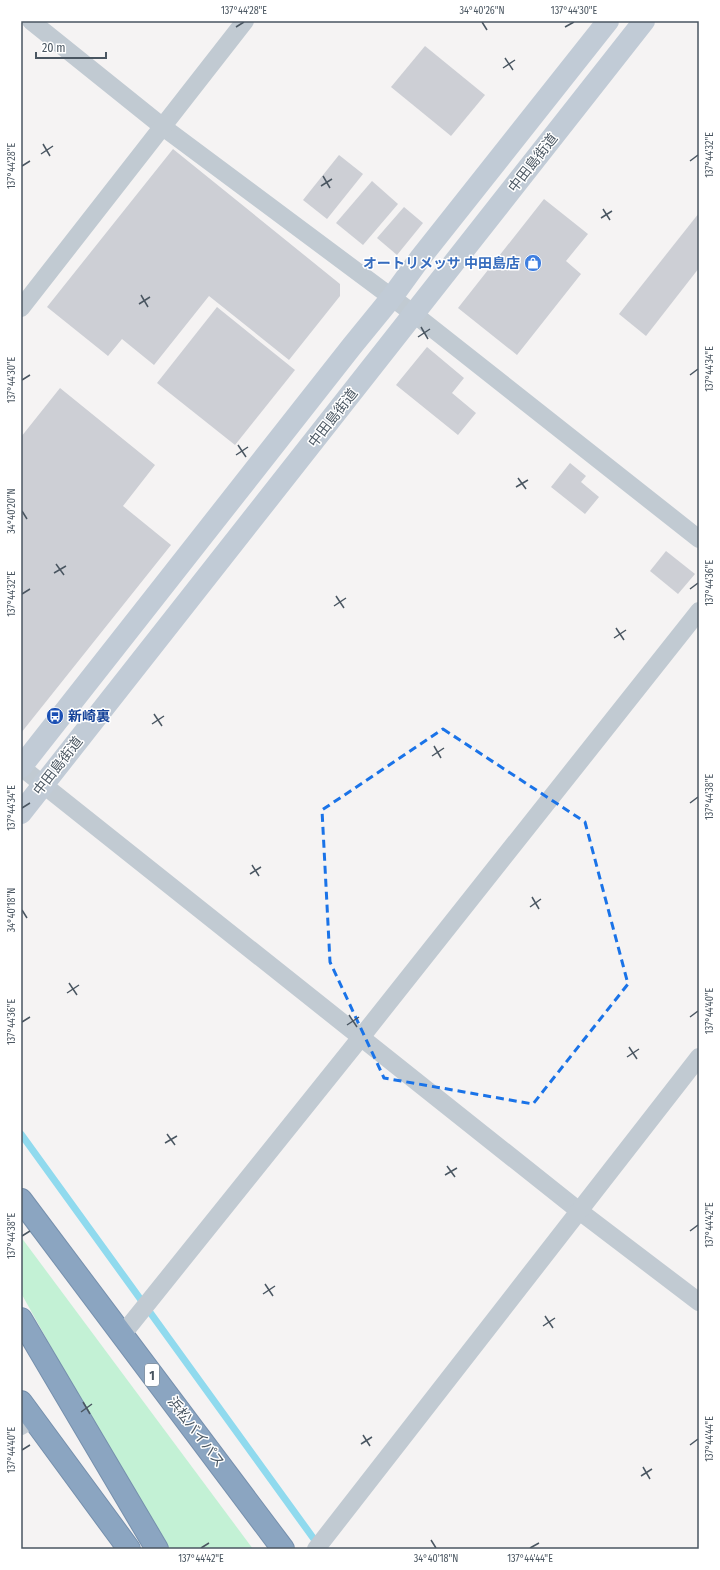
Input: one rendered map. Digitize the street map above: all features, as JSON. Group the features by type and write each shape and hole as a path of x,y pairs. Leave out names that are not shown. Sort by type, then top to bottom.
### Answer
{"highway":[{"name":"浜松バイパス","path":"21,1200 129,1327 284,1549"},
{"path":"21,1319 157,1549"},
{"path":"25,1415 129,1549"}],"street":[{"path":"31,21 163,127 414,314 699,539"},
{"path":"21,308 245,21"},
{"name":"中田島街道","path":"21,767 608,21"},
{"name":"中田島街道","path":"21,813 644,21"},
{"path":"129,1327 699,611"},
{"path":"21,767 362,1036 578,1210 699,1302"},
{"path":"316,1549 578,1210 699,1057"}],"highlighted area":[{"path":"443,729 585,822 628,984 533,1104 384,1078 330,962 322,810"}],"green space":[{"path":"21,1237 253,1549 170,1549 138,1503 21,1293"}],"building":[{"path":"425,46 485,95 451,136 391,87"},
{"path":"173,149 340,284 340,296 289,360 209,296 154,365 122,339 108,356 47,307"},
{"path":"339,155 363,174 327,219 303,200"},
{"path":"372,181 398,204 363,245 336,223"},
{"path":"544,199 588,234 566,261 581,274 517,355 458,308"},
{"path":"404,207 423,223 397,255 377,238"},
{"path":"699,213 699,268 646,336 619,314"},
{"path":"217,307 295,370 235,445 157,383"},
{"path":"427,347 464,378 452,393 476,413 458,435 396,385"},
{"path":"60,388 155,465 123,506 171,545 21,733 21,437"},
{"path":"570,463 586,476 581,482 599,497 585,514 551,487"},
{"path":"666,551 695,574 678,594 650,571"}],"waterway":[{"path":"21,1134 319,1546"}],"place":[{"name":"オートリメッサ 中田島店","path":"533,263"},
{"name":"新崎裏","path":"55,716"}]}
